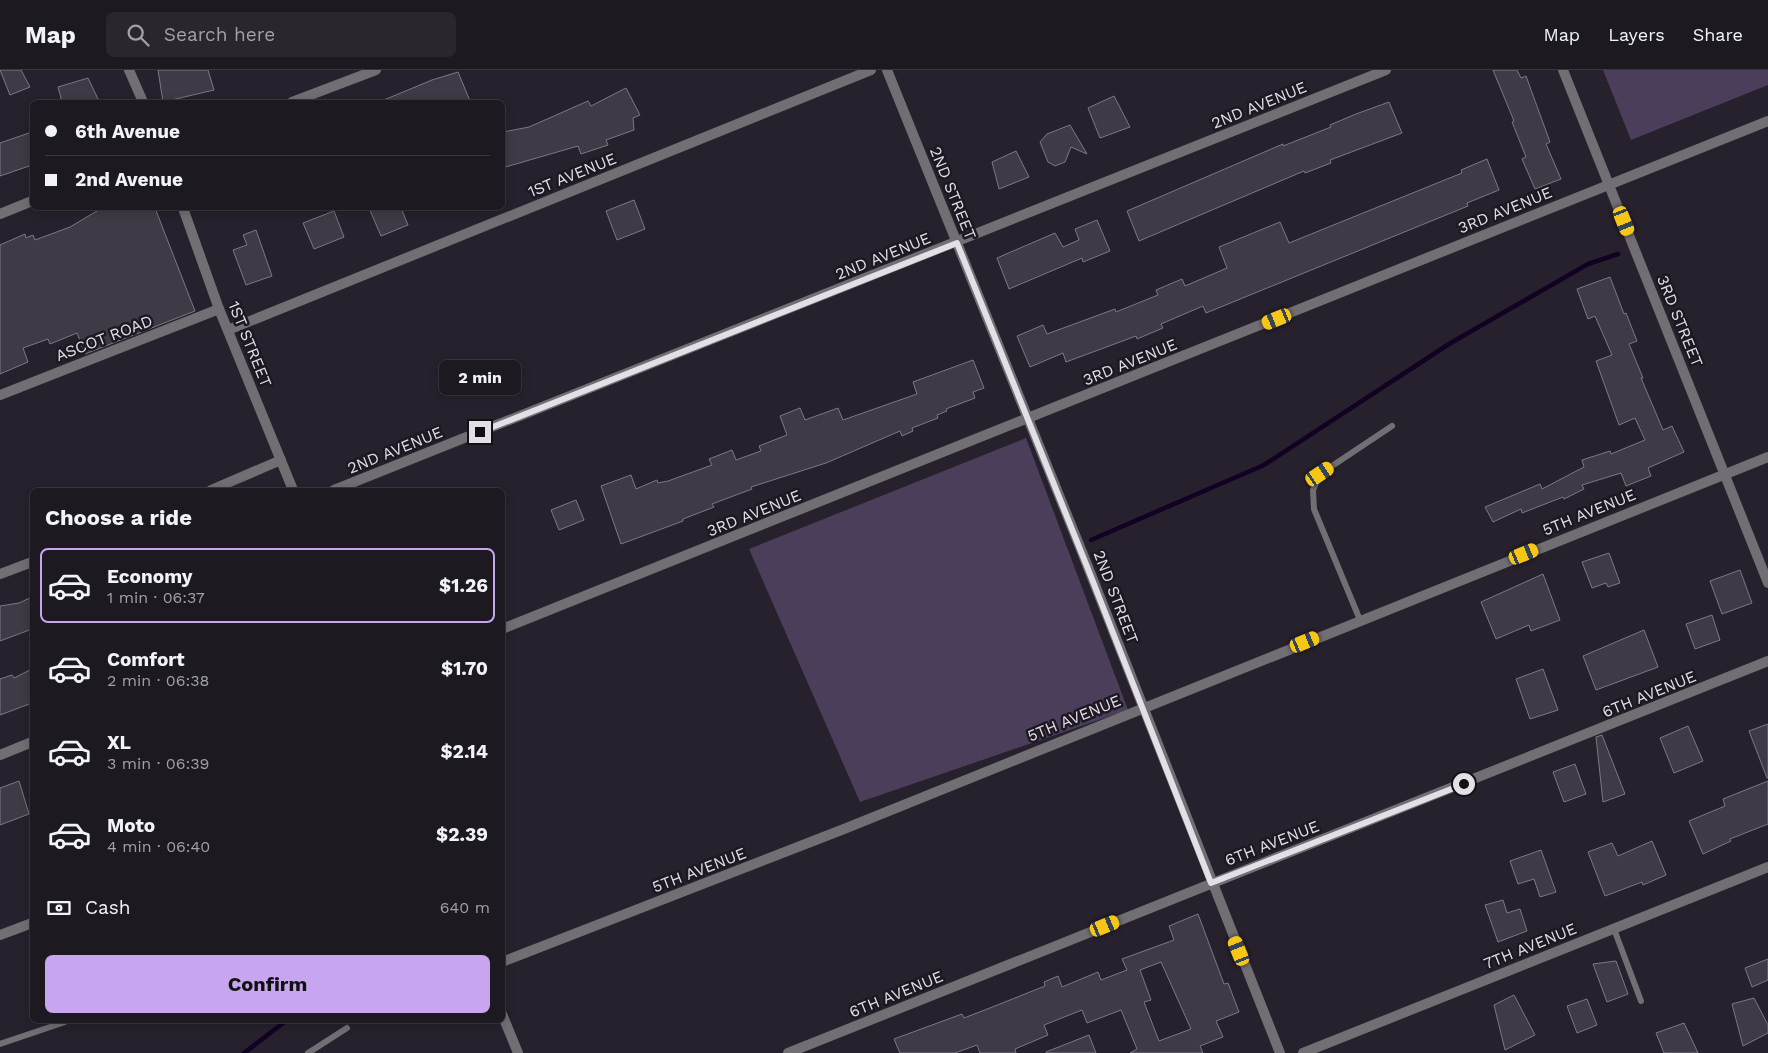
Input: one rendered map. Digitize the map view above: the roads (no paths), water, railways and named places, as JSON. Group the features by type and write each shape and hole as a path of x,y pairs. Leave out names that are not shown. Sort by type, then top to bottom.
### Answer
{"street":[{"path":"129,70 142,100"},
{"path":"297,100 376,70"},
{"name":"1ST AVENUE","path":"228,330 871,70"},
{"name":"2ND STREET","path":"887,70 1280,1053"},
{"name":"2ND AVENUE","path":"339,488 957,243 1386,70"},
{"name":"3RD STREET","path":"1562,70 1768,583"},
{"name":"3RD AVENUE","path":"505,629 1768,121"},
{"path":"0,214 30,202"},
{"name":"1ST STREET","path":"184,210 219,309 292,488"},
{"name":"ASCOT ROAD","path":"0,395 219,309"},
{"name":"5TH AVENUE","path":"505,961 800,846 1768,456"},
{"path":"216,488 281,460"},
{"path":"0,574 30,563"},
{"name":"6TH AVENUE","path":"788,1053 1768,662"},
{"path":"0,755 30,743"},
{"name":"7TH AVENUE","path":"1303,1053 1768,867"},
{"path":"0,935 30,924"},
{"path":"505,1021 518,1053"}],"lane":[{"path":"1360,620 1314,509 1313,490 1320,474 1392,426"},
{"path":"1614,929 1640,1000"},
{"path":"0,1044 62,1023"},
{"path":"308,1053 348,1028"}],"waterway":[{"path":"1091,540 1264,465 1449,344 1588,264 1618,254"},
{"path":"244,1053 283,1023"}]}
